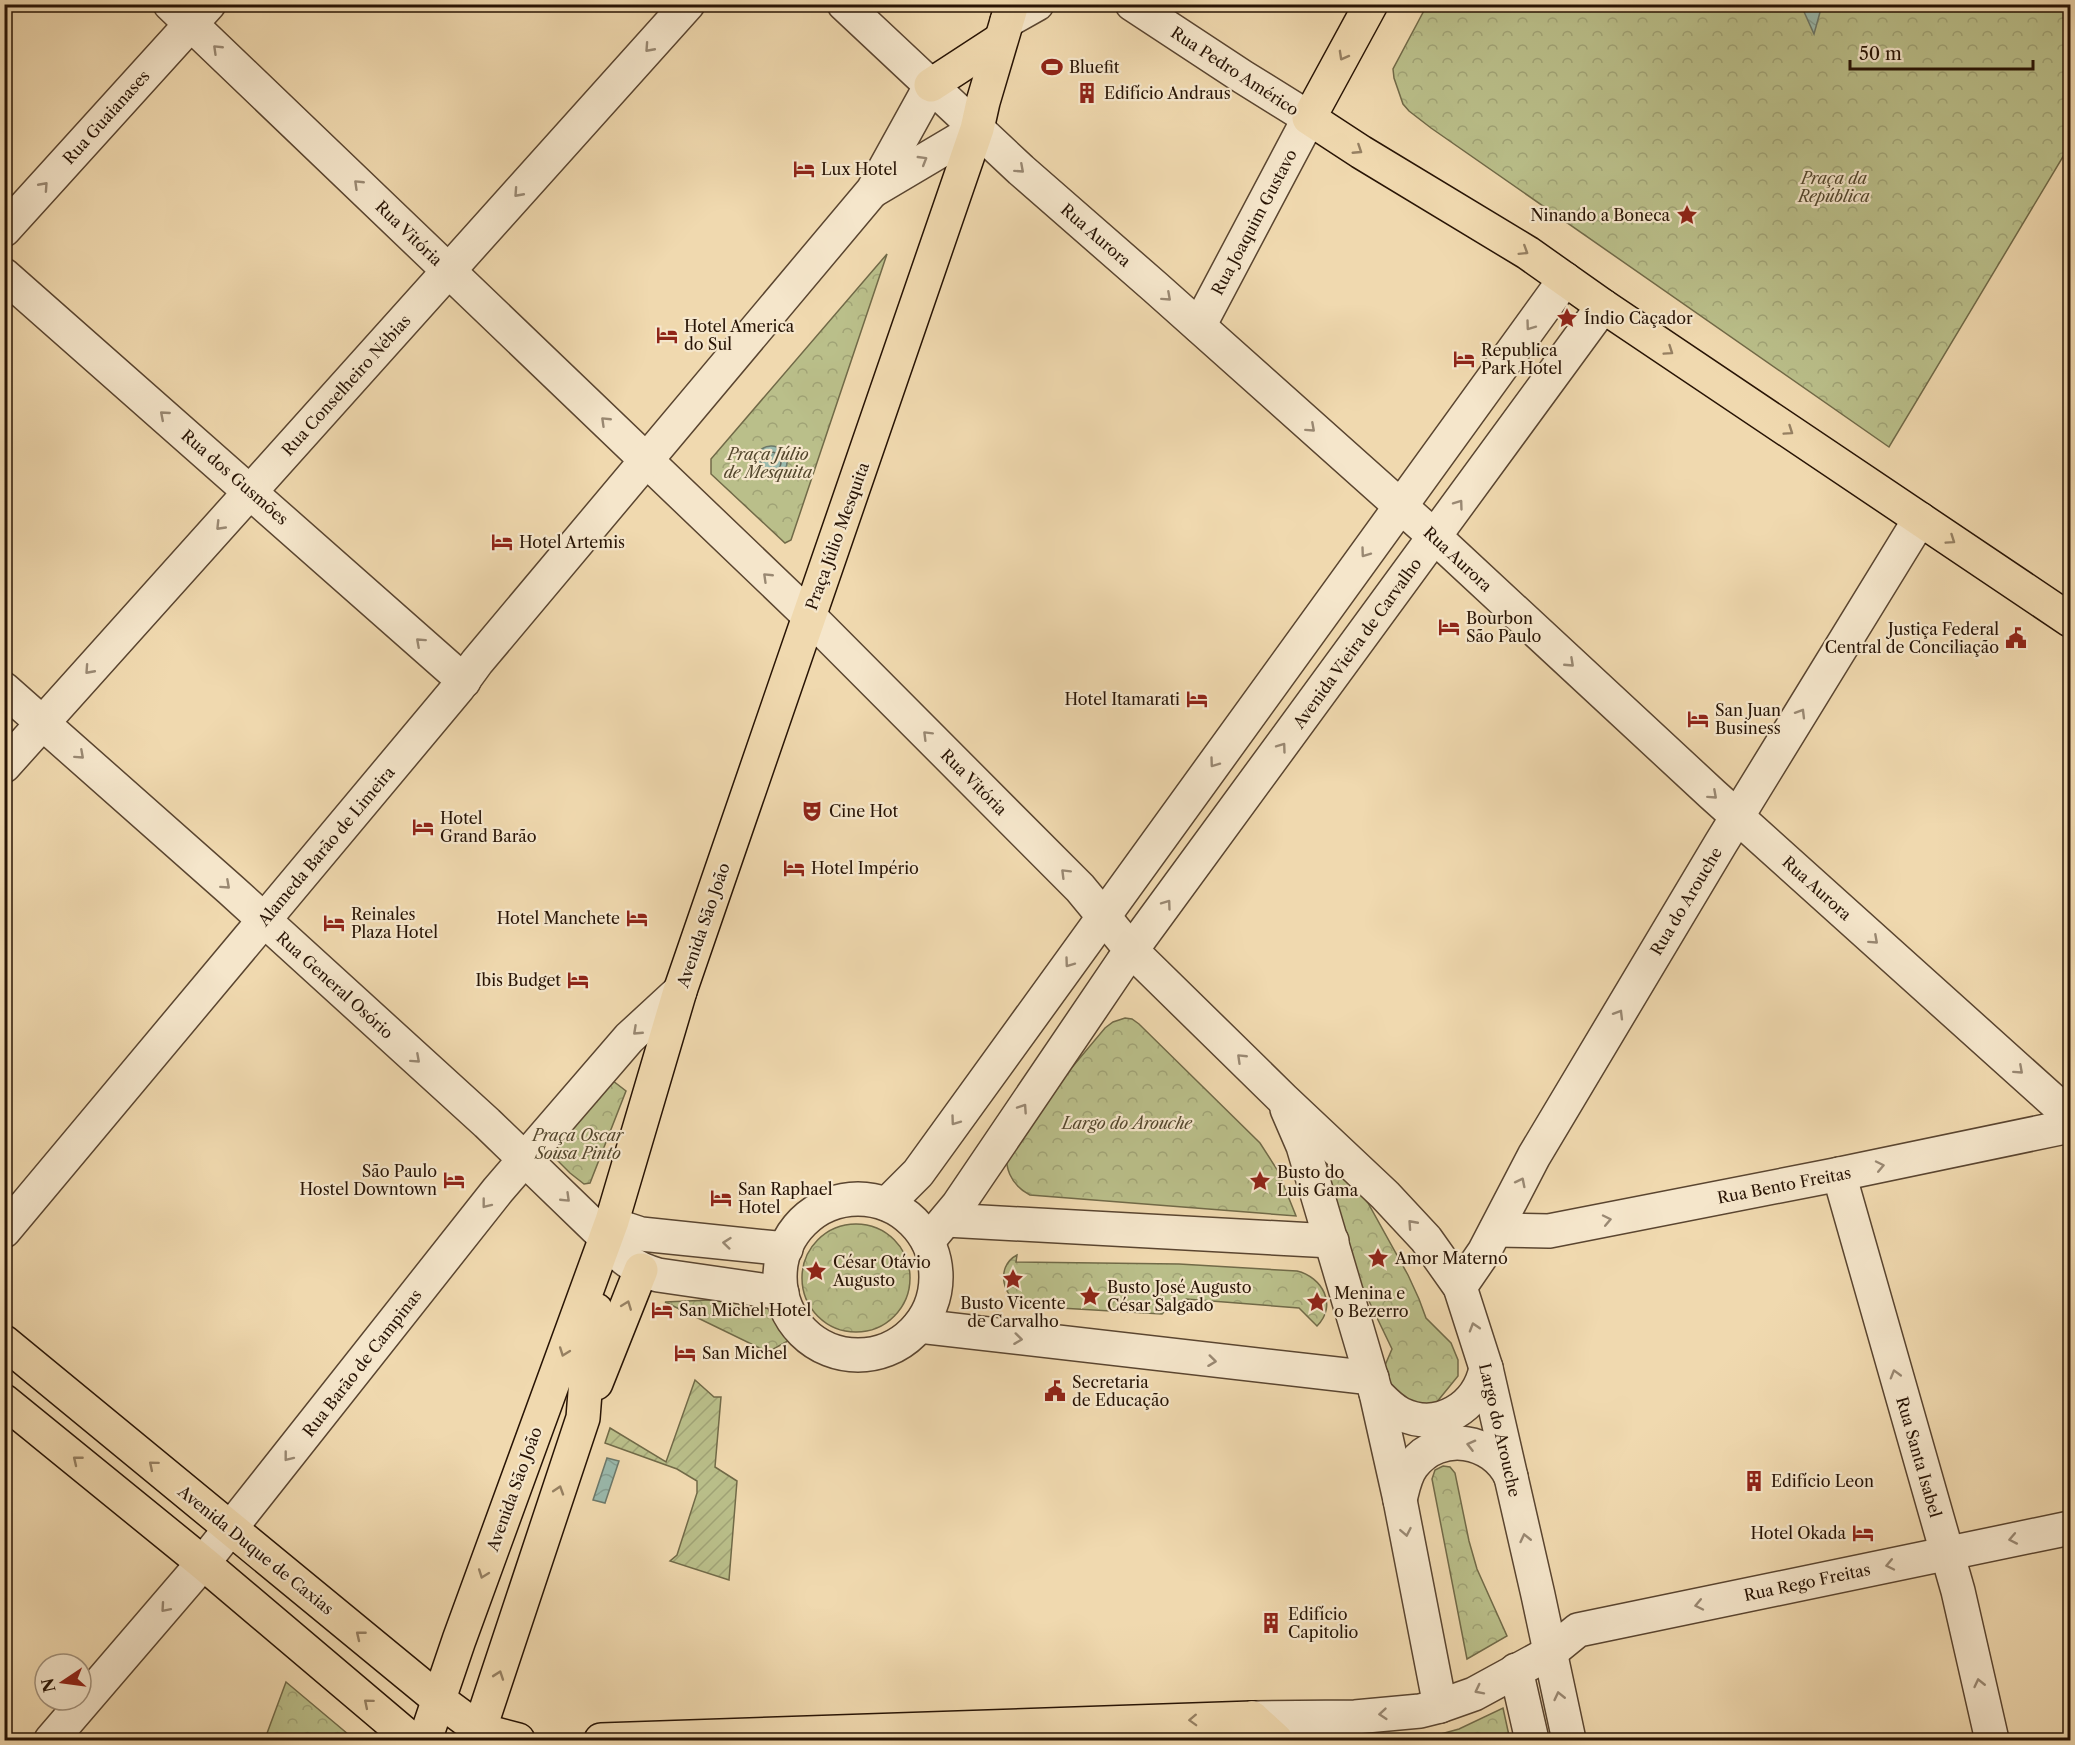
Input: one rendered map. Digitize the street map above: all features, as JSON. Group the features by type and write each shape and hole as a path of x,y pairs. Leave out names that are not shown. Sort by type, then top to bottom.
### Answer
{"main road":[{"path":"1371,4 1309,118 1528,253 1603,306 2070,620"},
{"path":"931,85 1007,22"},
{"path":"977,129 1007,22"},
{"name":"Praça Júlio Mesquita","path":"810,617 977,129"},
{"name":"Avenida São João","path":"424,1740 609,1229 680,991 798,646 810,617"},
{"name":"Avenida São João","path":"478,1735 583,1418 589,1341 609,1229"},
{"path":"583,1418 640,1270"},
{"name":"Avenida Duque de Caxias","path":"4,1342 438,1699 478,1735 518,1740"},
{"path":"4,1401 203,1563 412,1740"},
{"path":"601,1740 1247,1729 1276,1740"}],"street":[{"name":"Rua Conselheiro Nébias","path":"4,766 688,4"},
{"name":"Rua Aurora","path":"844,4 1021,170 1435,537 1737,817 2070,1116"},
{"path":"1007,22 1037,4"},
{"name":"Rua Pedro Américo","path":"1132,4 1309,118"},
{"name":"Rua Vitória","path":"190,11 448,270 647,461"},
{"name":"Rua Guaianases","path":"4,230 190,11"},
{"path":"647,461 873,190 931,85"},
{"name":"Rua Joaquim Gustavo","path":"1199,326 1309,118"},
{"path":"873,190 977,129"},
{"name":"Rua dos Gusmões","path":"4,275 464,681"},
{"path":"887,1204 918,1173 1565,279"},
{"name":"Avenida Vieira de Carvalho","path":"1132,951 1603,306"},
{"path":"1489,385 1528,411"},
{"name":"Praça Júlio Mesquita","path":"647,461 810,617"},
{"name":"Alameda Barão de Limeira","path":"4,1231 647,461"},
{"name":"Rua do Arouche","path":"1460,1287 1496,1230 1534,1156 1737,817 1920,519"},
{"name":"Rua Vitória","path":"810,617 1072,880 1132,951"},
{"name":"Rua General Osório","path":"4,689 264,920 525,1160 609,1229"},
{"path":"1132,951 958,1205 937,1230 934,1258 935,1290 929,1309 919,1326 903,1341 883,1351 862,1355 840,1353 820,1344 802,1331 790,1313 782,1293 781,1270 786,1249 798,1227 816,1211 827,1205 851,1199 875,1200 887,1204 910,1219 921,1230 937,1230 1332,1240"},
{"name":"Largo do Arouche","path":"1132,951 1385,1195 1426,1239 1460,1287 1486,1368 1569,1740"},
{"name":"Rua Barão de Campinas","path":"51,1740 231,1529 498,1190 629,1038 680,991"},
{"name":"Largo do Arouche","path":"1283,1099 1303,1146 1374,1386 1400,1500 1440,1706"},
{"name":"Rua Bento Freitas","path":"1496,1230 1549,1231 2070,1126"},
{"name":"Rua Santa Isabel","path":"1839,1174 1958,1591 1992,1740"},
{"path":"782,1293 658,1275 640,1270 622,1258 609,1229 623,1228 641,1234 786,1249"},
{"path":"919,1326 1374,1386 1388,1406 1402,1415 1419,1419 1436,1419 1452,1414 1466,1405 1478,1392 1486,1368"},
{"path":"1400,1500 1405,1480 1416,1462 1432,1449 1453,1443 1473,1445 1492,1454 1507,1469 1513,1482"},
{"name":"Rua Rego Freitas","path":"1551,1652 1578,1630 2070,1528"},
{"path":"1247,1729 1420,1711 1440,1706 1474,1694 1551,1652"},
{"path":"1516,1670 1532,1740"}],"green space":[{"name":"Praça da República","path":"1427,5 2070,5 2070,145 1889,447 1409,111 1403,104 1393,69"},
{"name":"Praça Júlio de Mesquita","path":"887,254 791,540 785,543 711,474 711,459"},
{"name":"Largo do Arouche","path":"1125,1018 1132,1019 1139,1024 1260,1143 1278,1171 1296,1216 1030,1195 1017,1186 1006,1161 1006,1146 1105,1028"},
{"name":"Praça Oscar Sousa Pinto","path":"604,1074 626,1091 590,1183 584,1184 550,1153"},
{"path":"1339,1169 1368,1203 1408,1275 1426,1318 1451,1343 1458,1360 1458,1376 1436,1403 1397,1404 1383,1370 1392,1349 1355,1272 1327,1180"},
{"path":"856,1224 877,1228 894,1240 906,1257 910,1278 906,1299 894,1316 877,1328 856,1332 835,1328 818,1316 806,1299 802,1278 806,1257 818,1240 835,1228"},
{"path":"1017,1255 1016,1262 1179,1264 1297,1271 1314,1279 1320,1286 1324,1293 1326,1309 1317,1326 1299,1308 1186,1299 1172,1304 1162,1314 1026,1306 1012,1298 1004,1283 1005,1267"},
{"path":"773,1297 784,1319 797,1336 768,1352 665,1302"},
{"path":"695,1380 714,1397 721,1397 715,1467 737,1481 729,1580 670,1561 677,1555 697,1493 697,1481 677,1469 605,1443 610,1428 666,1462"},
{"path":"1443,1466 1450,1467 1455,1473 1477,1569 1507,1636 1467,1659 1432,1479 1435,1470"},
{"path":"286,1682 355,1740 272,1740 266,1736"},
{"path":"1503,1708 1510,1740 1419,1740 1459,1729"}],"water":[{"path":"1801,5 1822,5 1814,34"},
{"path":"771,446 782,451 787,462 782,473 771,478 760,473 755,462 760,451"},
{"path":"607,1458 619,1461 605,1503 593,1500"}],"place":[{"name":"Bluefit","path":"1052,67"},
{"name":"Edifício Andraus","path":"1087,93"},
{"name":"Lux Hotel","path":"804,169"},
{"name":"Ninando a Boneca","path":"1687,215"},
{"name":"Índio Caçador","path":"1567,318"},
{"name":"Hotel America do Sul","path":"667,335"},
{"name":"Republica Park Hotel","path":"1464,359"},
{"name":"Hotel Artemis","path":"502,542"},
{"name":"Bourbon São Paulo","path":"1449,627"},
{"name":"Justiça Federal Central de Conciliação","path":"2016,638"},
{"name":"Hotel Itamarati","path":"1197,699"},
{"name":"San Juan Business","path":"1698,719"},
{"name":"Cine Hot","path":"812,811"},
{"name":"Hotel Grand Barão","path":"423,827"},
{"name":"Hotel Império","path":"794,868"},
{"name":"Hotel Manchete","path":"637,918"},
{"name":"Reinales Plaza Hotel","path":"334,923"},
{"name":"Ibis Budget","path":"578,980"},
{"name":"São Paulo Hostel Downtown","path":"454,1180"},
{"name":"Busto do Luis Gama","path":"1260,1181"},
{"name":"San Raphael Hotel","path":"721,1198"},
{"name":"Amor Materno","path":"1378,1258"},
{"name":"César Otávio Augusto","path":"816,1271"},
{"name":"Busto Vicente de Carvalho","path":"1013,1279"},
{"name":"Busto José Augusto César Salgado","path":"1090,1296"},
{"name":"Menina e o Bezerro","path":"1317,1302"},
{"name":"San Michel Hotel","path":"662,1310"},
{"name":"San Michel","path":"685,1353"},
{"name":"Secretaria de Educação","path":"1055,1391"},
{"name":"Edifício Leon","path":"1754,1481"},
{"name":"Hotel Okada","path":"1863,1533"},
{"name":"Edifício Capitolio","path":"1271,1623"}]}
